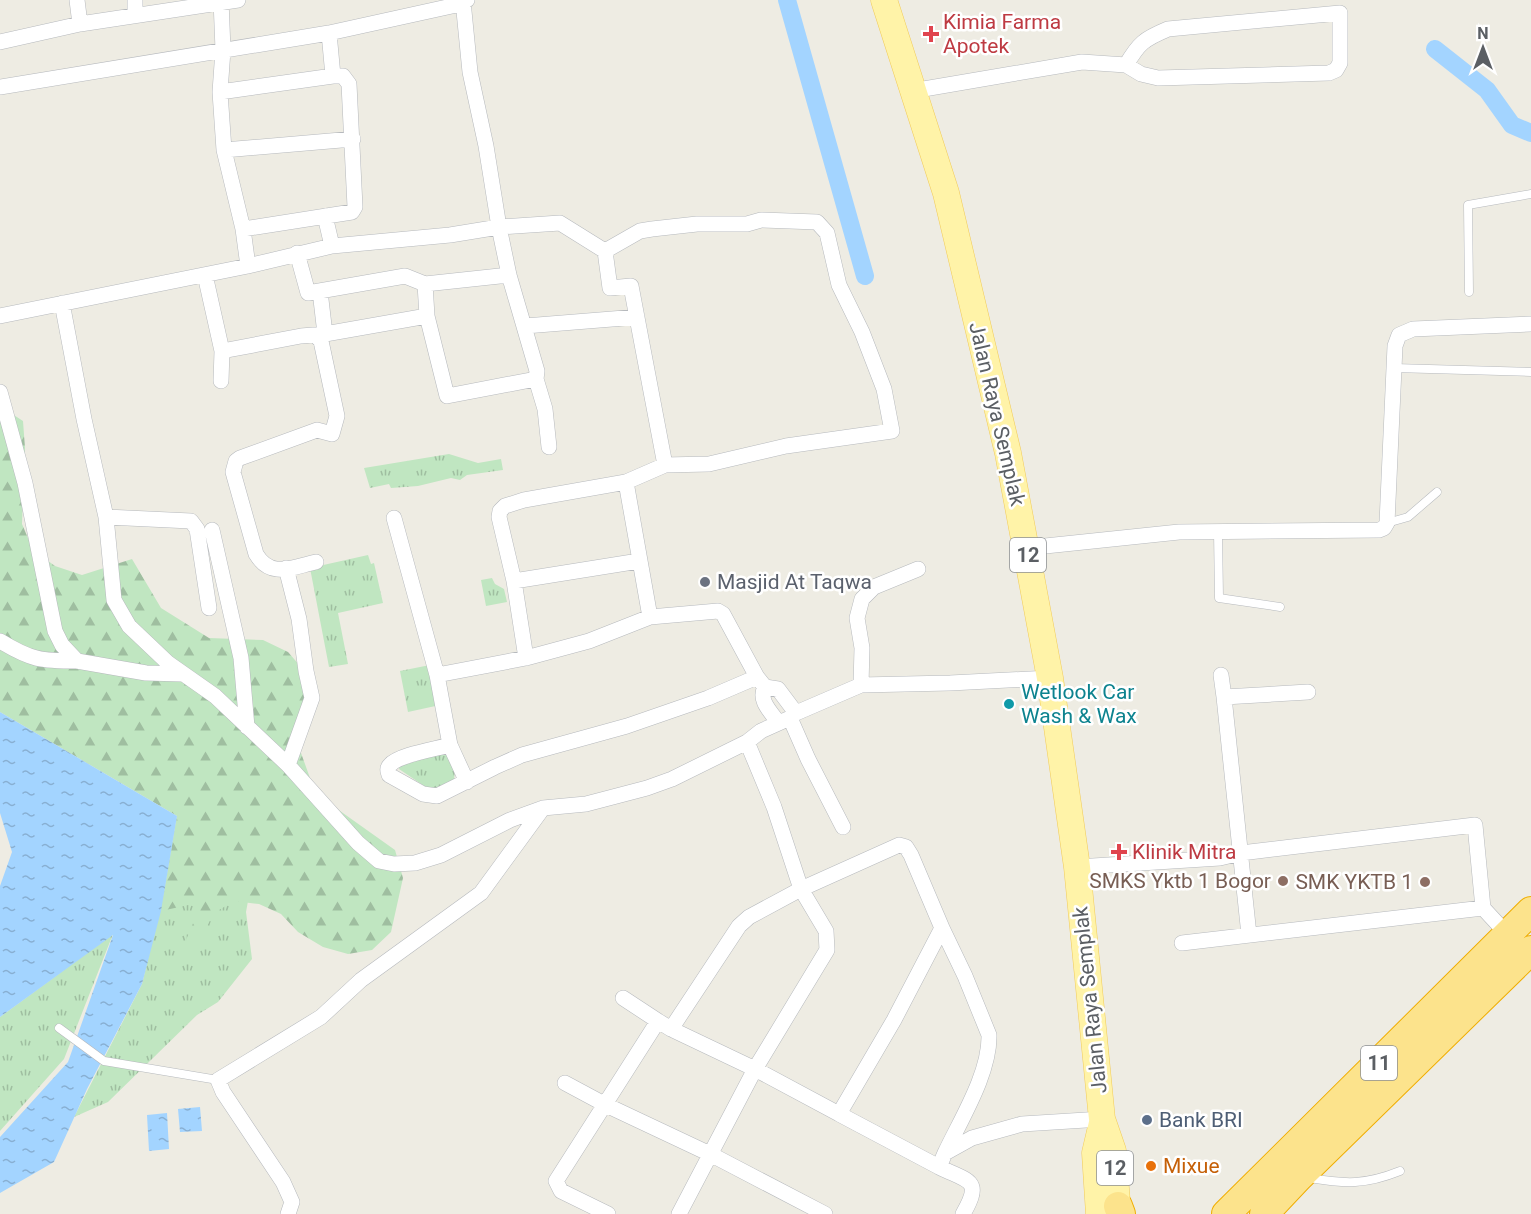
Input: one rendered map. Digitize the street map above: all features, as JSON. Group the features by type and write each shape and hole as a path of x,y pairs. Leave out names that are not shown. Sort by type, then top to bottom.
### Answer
{"highway":[{"name":"11","path":"1265,1213 1520,943 1531,911"},
{"name":"11","path":"1226,1214 1520,943"}],"main road":[{"name":"Jalan Raya Semplak","path":"884,0 946,193 1008,453 1050,678 1077,867 1102,1121 1113,1151 1114,1212"}],"street":[{"path":"77,0 81,24"},
{"path":"0,42 81,24 135,8 238,0"},
{"path":"0,87 328,33 452,6 465,0 470,72 486,146 499,227 509,275 537,371 545,409 549,447"},
{"path":"221,2 223,50 220,92 224,150 243,229 248,266"},
{"path":"912,91 1082,62 1126,65 1141,74 1158,78 1329,73 1340,63 1341,13 1168,29 1138,44 1126,65"},
{"path":"328,33 333,76"},
{"path":"220,92 333,76 343,76 349,84 355,207 352,212 243,229"},
{"path":"224,150 353,139"},
{"path":"325,216 332,246"},
{"path":"526,658 514,581 499,517 504,506 524,500 626,482 665,465 709,464 786,446 892,431 884,389 862,332 839,285 827,233 817,222 761,220 747,224 697,224 652,229 640,231 605,251"},
{"path":"0,316 248,266 332,246 450,235 499,227 560,223 605,251"},
{"path":"605,251 610,288 631,286 665,465"},
{"path":"297,253 308,293 405,276 425,284 509,275"},
{"path":"205,275 222,351 221,381"},
{"path":"425,284 427,315 447,396 537,379"},
{"path":"316,562 275,570 262,565 256,554 233,472 234,465 240,458 317,430 332,435 337,416 320,335 320,291"},
{"path":"62,303 106,518 114,600 129,626 182,674 215,696 288,765 358,843 379,861 394,864 415,863 441,855 510,820 543,808 596,802 672,779 747,742 761,731 861,685 1050,678"},
{"path":"222,351 427,315"},
{"path":"525,326 637,317"},
{"path":"1026,548 1179,532 1379,530 1384,528 1387,524 1395,346 1399,335 1413,329 1531,324"},
{"path":"0,392 26,483 55,631 62,645 77,661"},
{"path":"626,482 650,617"},
{"path":"106,518 191,521 197,529 209,608"},
{"path":"394,518 437,675 450,745 467,782"},
{"path":"212,530 241,658 247,727"},
{"path":"514,581 639,561"},
{"path":"286,568 299,619 312,698 288,765"},
{"path":"861,685 862,648 857,618 862,599 874,587 918,569"},
{"path":"437,675 526,658 589,641 650,617 718,611 723,614 761,682 763,701 788,718 843,827"},
{"path":"0,641 19,653 44,661 77,661 146,673 182,674"},
{"path":"1221,675 1249,935"},
{"path":"450,745 398,760 390,765 389,775 423,794 437,796 522,755 627,726 761,682"},
{"path":"1224,697 1308,692"},
{"path":"679,1214 755,1069 827,950 826,931 801,889 774,807 747,742"},
{"path":"288,1214 292,1202 283,1182 223,1092 218,1080 321,1017 361,980 482,893 543,808"},
{"path":"1077,867 1220,858 1241,853 1475,825 1483,908 1520,943"},
{"path":"608,1214 561,1191 556,1180 606,1105 739,926 748,917 801,889 899,845 906,847 911,855 989,1035 980,1078 942,1160"},
{"path":"1182,943 1483,908"},
{"path":"839,1114 894,1020 942,928"},
{"path":"623,998 664,1025 755,1069 839,1114 942,1160 970,1182 973,1188 973,1197 963,1214"},
{"path":"565,1083 606,1105 711,1154 825,1214"},
{"path":"942,1160 972,1138 1022,1124 1102,1121"}],"lane":[{"path":"1469,292 1468,205 1531,194"},
{"path":"1394,368 1531,372"},
{"path":"1387,524 1408,517 1437,492"},
{"path":"1218,531 1218,597 1280,607"},
{"path":"59,1028 104,1061 218,1080"},
{"path":"1299,1176 1344,1183 1377,1180 1400,1171"}],"green space":[{"path":"0,406 23,421 25,448 22,524 33,550 55,566 82,575 132,559 161,608 209,638 263,640 288,652 307,674 312,701 299,726 301,753 310,778 326,801 395,850 403,878 391,932 372,950 348,954 323,947 298,932 281,914 259,904 234,901 214,913 199,941 188,944 186,940 202,902 161,911 177,816 0,712"},
{"path":"449,454 478,463 501,459 503,470 467,475 460,480 451,478 418,486 391,488 389,484 370,488 364,468"},
{"path":"368,555 371,564 374,563 383,603 338,613 348,664 329,667 310,568"},
{"path":"492,578 495,584 504,589 507,602 486,606 481,580"},
{"path":"430,665 440,705 408,712 400,671"},
{"path":"446,752 455,769 454,780 430,790 399,769 400,766"},
{"path":"177,816 255,863 246,912 252,959 218,1002 197,1015 108,1102 74,1117 142,984 164,892"},
{"path":"113,934 64,1059 0,1131 0,1017"}],"water":[{"path":"0,712 177,816 161,911 142,984 87,1089 54,1162 0,1193 0,1137 68,1062 113,935 0,1017 0,886 12,852 0,813"},
{"path":"200,1107 202,1131 180,1132 178,1109"},
{"path":"167,1113 169,1149 149,1151 147,1115"}],"waterway":[{"path":"787,0 865,276"},
{"path":"1435,49 1487,90 1512,125 1531,133"}],"place":[{"name":"Kimia Farma Apotek","path":"931,34"},
{"name":"Masjid At Taqwa","path":"705,582"},
{"name":"Wetlook Car Wash & Wax","path":"1009,704"},
{"name":"Klinik Mitra","path":"1119,852"},
{"name":"SMKS Yktb 1 Bogor","path":"1283,881"},
{"name":"SMK YKTB 1","path":"1425,882"},
{"name":"Bank BRI","path":"1147,1120"},
{"name":"Mixue","path":"1151,1166"}]}
